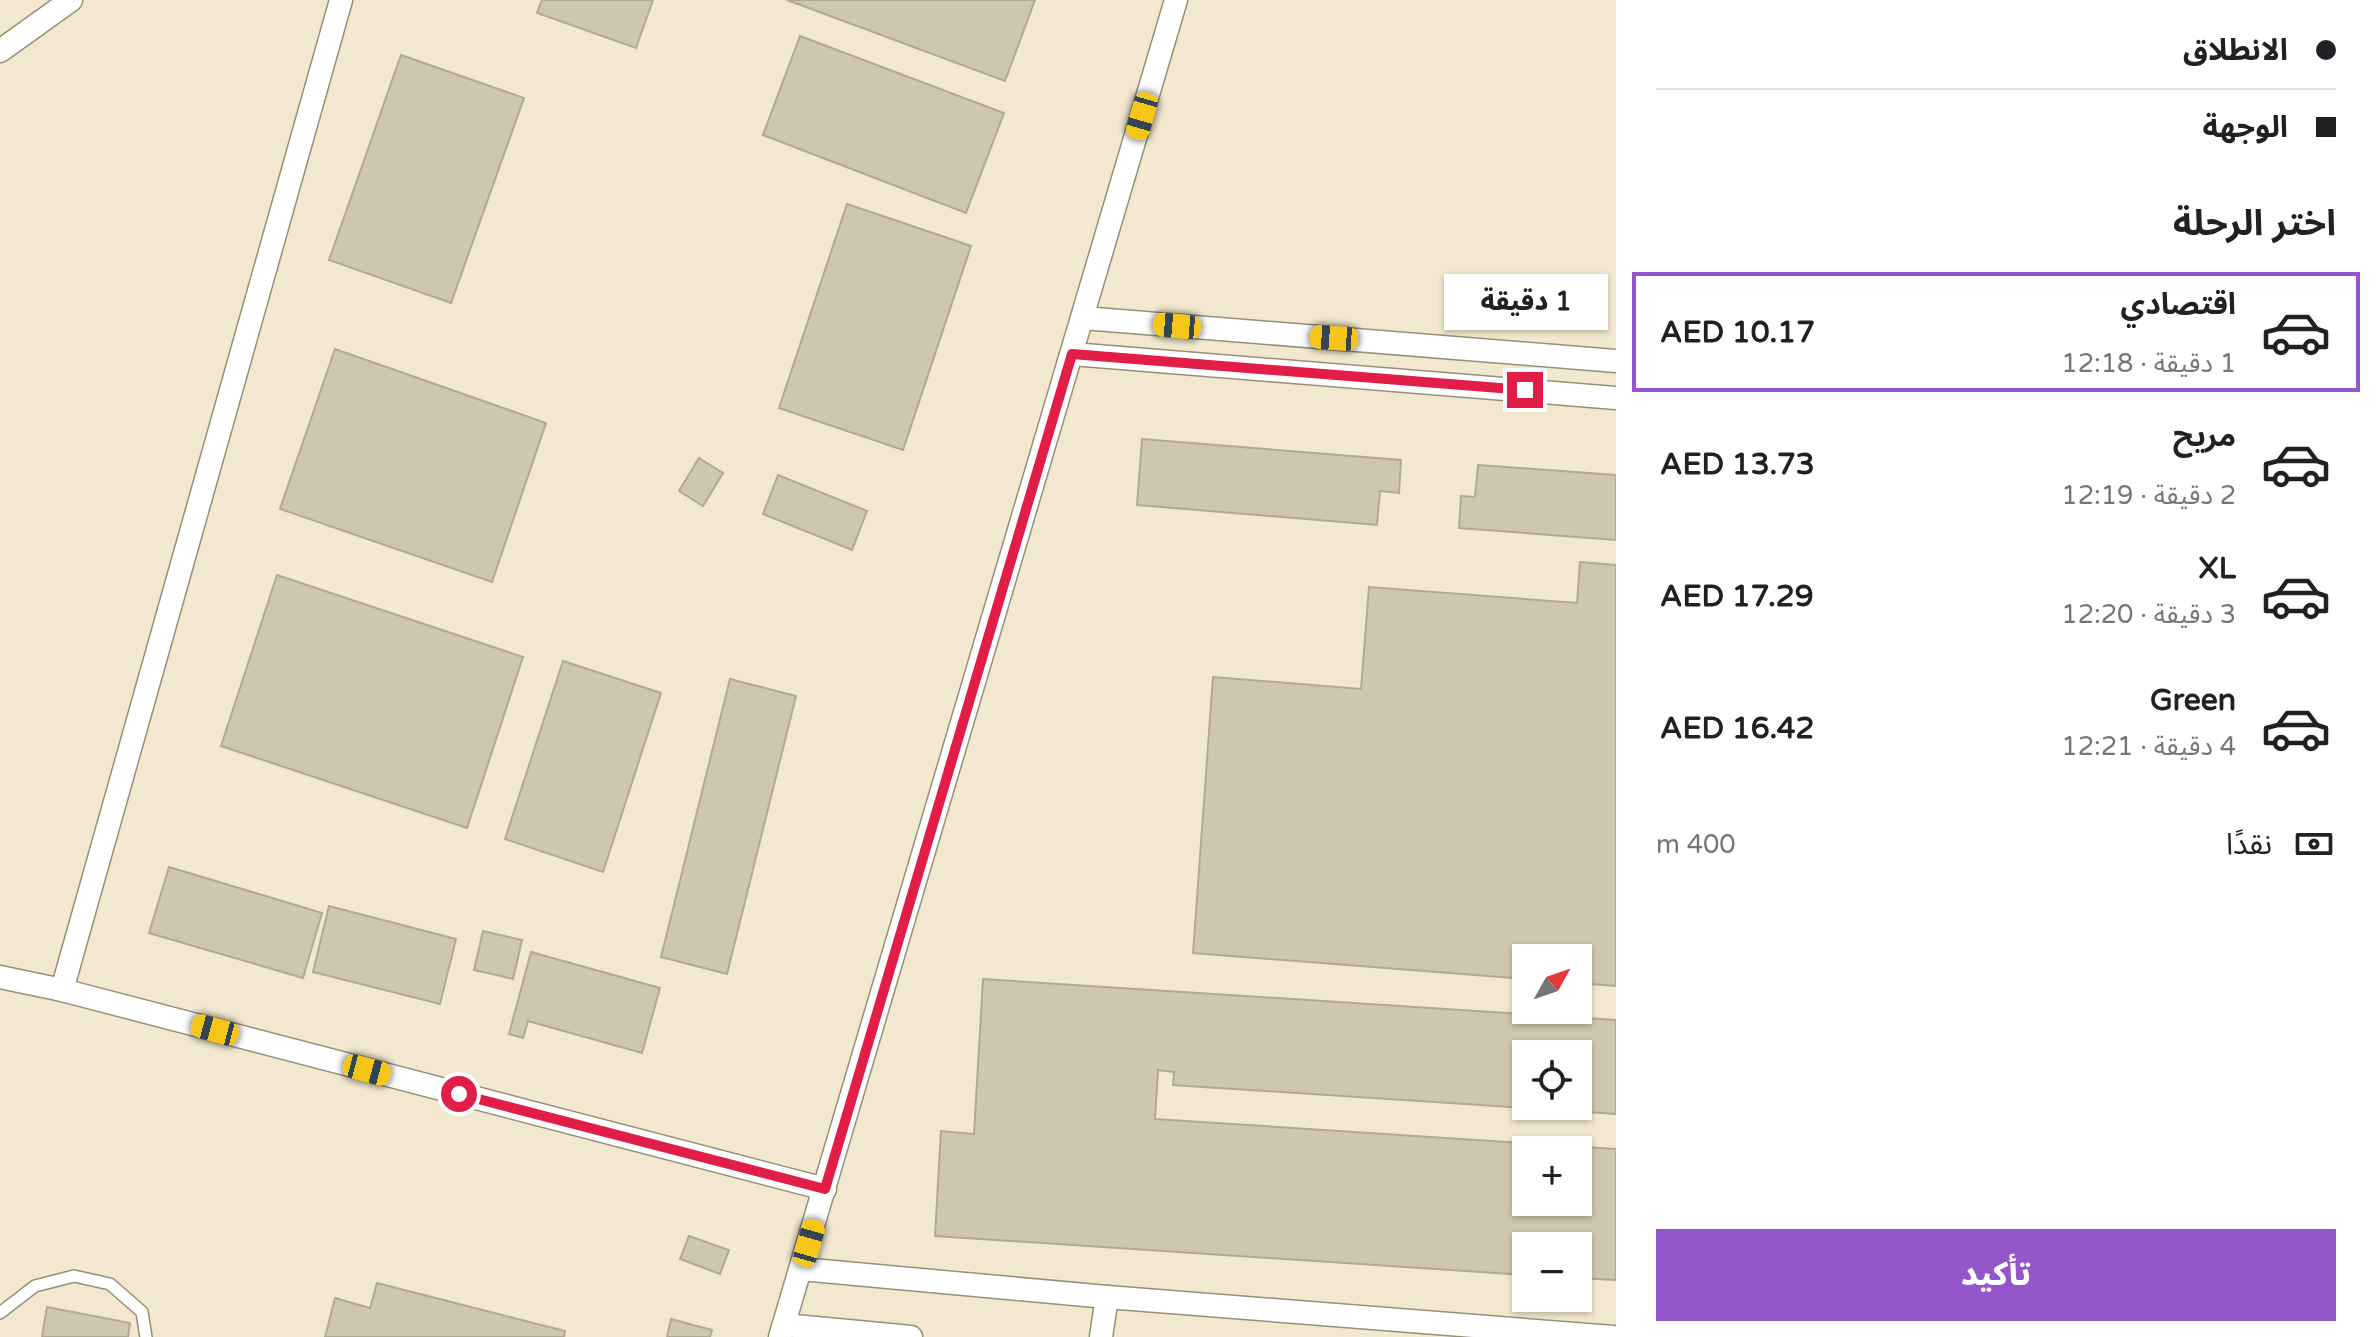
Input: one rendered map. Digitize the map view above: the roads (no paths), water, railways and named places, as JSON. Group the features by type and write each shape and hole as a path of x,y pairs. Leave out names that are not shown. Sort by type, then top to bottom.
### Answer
{"street":[{"path":"0,51 71,0"},
{"path":"62,990 341,0"},
{"path":"911,1337 782,1331 1176,0"},
{"path":"1083,318 1616,361"},
{"path":"1072,354 1616,398"},
{"path":"0,977 62,990 825,1189"},
{"path":"801,1269 1613,1337"},
{"path":"1101,1337 1107,1297"}],"lane":[{"path":"0,1313 35,1286 74,1276 110,1284 142,1312 146,1337"}]}
